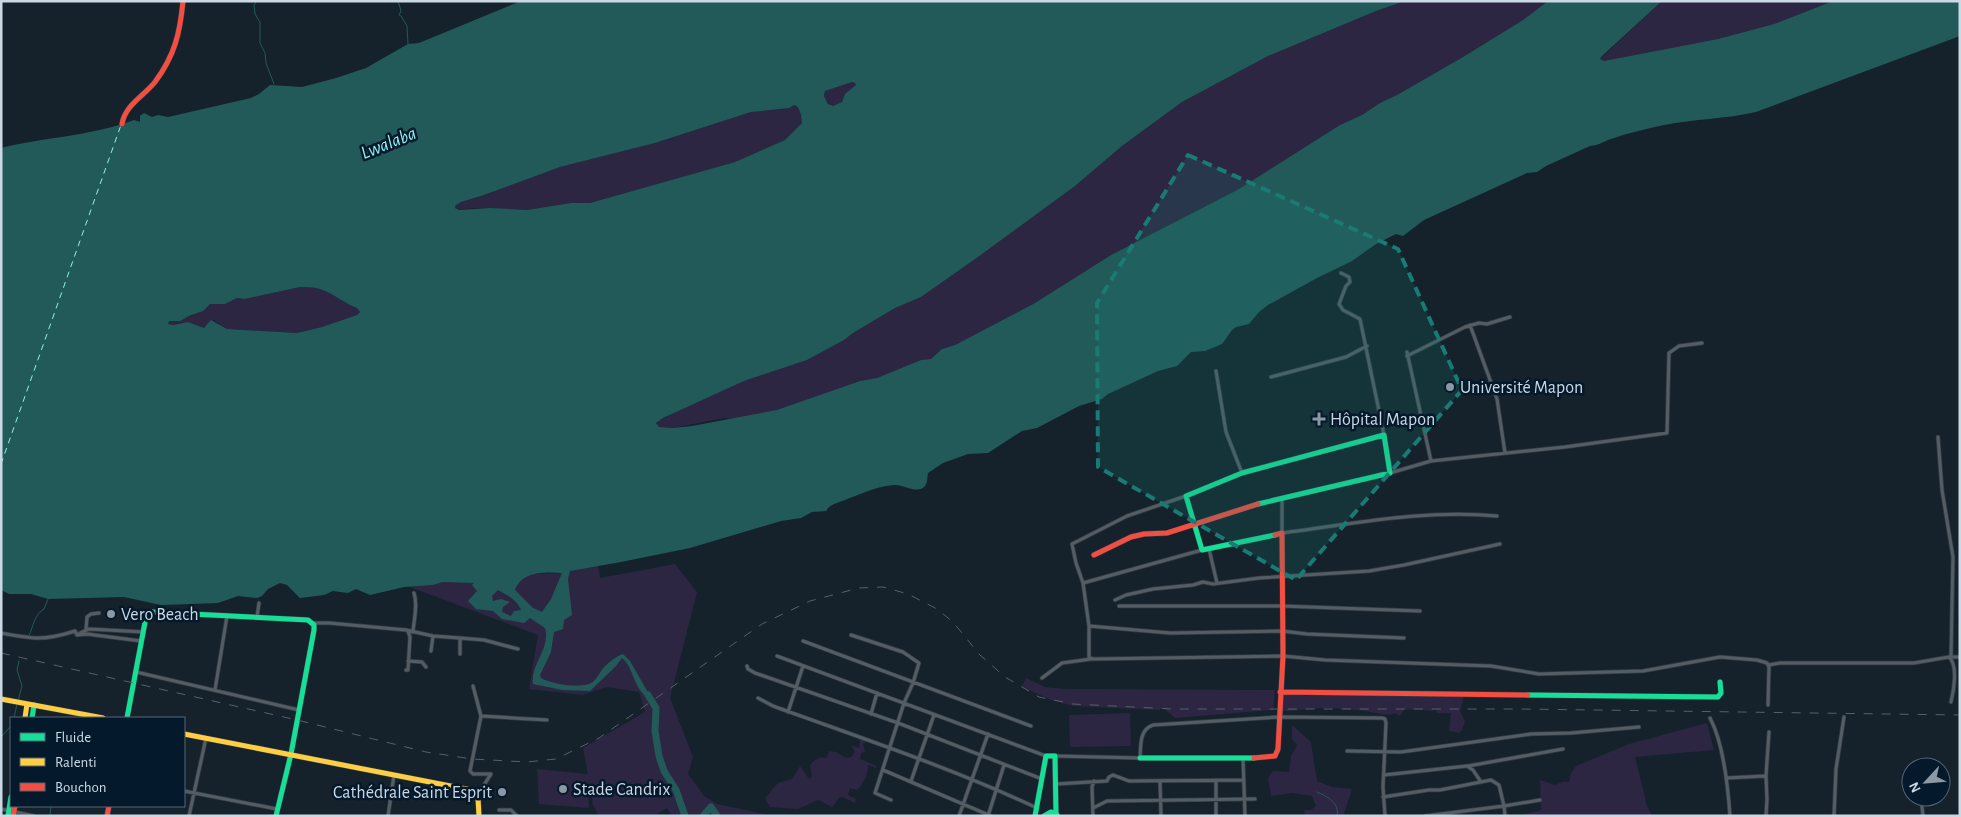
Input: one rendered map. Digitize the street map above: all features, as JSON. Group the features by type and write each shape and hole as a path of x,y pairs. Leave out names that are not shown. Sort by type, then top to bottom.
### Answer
{"street":[{"path":"122,124 123,118 131,105 148,90 173,52 178,39 183,1"},
{"path":"1341,274 1349,277 1350,282 1339,304 1343,310 1360,319 1390,473"},
{"path":"1431,462 1407,354 1470,325 1487,324 1510,316"},
{"path":"1470,325 1497,399 1505,453"},
{"path":"1094,555 1107,547 1134,536 1165,533 1249,506 1431,462 1667,433 1669,353 1679,346 1702,343"},
{"path":"1271,377 1346,357 1366,346"},
{"path":"1216,371 1226,432 1242,472"},
{"path":"1092,659 1089,657 1089,626 1083,583 1072,544 1127,516 1186,496 1242,472 1384,435"},
{"path":"1938,437 1942,490 1953,557 1951,657 1954,677 1951,702"},
{"path":"1186,496 1202,550"},
{"path":"777,656 1046,756 1243,758 1275,756 1278,749 1283,656 1282,499"},
{"path":"1083,583 1202,550 1282,533 1422,515 1475,514 1497,516"},
{"path":"1115,600 1126,595 1153,589 1193,585 1202,582 1217,584 1281,576 1369,571 1500,544"},
{"path":"1209,549 1217,584"},
{"path":"414,593 417,604 414,611 414,632"},
{"path":"258,617 260,603"},
{"path":"1119,606 1282,606 1420,611"},
{"path":"126,717 146,617 152,612 308,620 313,623 408,630 433,636 484,640 518,649"},
{"path":"86,630 87,617 91,614 99,613"},
{"path":"214,690 227,616"},
{"path":"276,816 291,754 314,630 313,623"},
{"path":"1089,626 1170,633 1282,631 1307,634 1404,638"},
{"path":"77,635 89,629 119,629 144,632"},
{"path":"406,670 408,670 410,637 408,630"},
{"path":"1,633 38,640 57,637 75,631 77,635"},
{"path":"77,635 87,634 142,641"},
{"path":"852,635 903,652 918,661 917,672 904,703 875,794 891,800"},
{"path":"431,651 433,636"},
{"path":"460,638 460,654"},
{"path":"802,641 913,684 1030,726"},
{"path":"1042,678 1062,663 1092,659 1283,656 1325,660 1491,666 1539,674 1643,671 1720,657 1757,660 1769,665 1780,663 1866,664 1917,662 1960,657"},
{"path":"408,661 422,662 426,667"},
{"path":"1768,705 1769,665"},
{"path":"747,666 748,669 755,673 898,723 1042,780"},
{"path":"788,712 803,666"},
{"path":"136,672 299,710"},
{"path":"1280,692 1718,697 1720,682"},
{"path":"473,686 481,716 470,771 473,774 491,774 478,796"},
{"path":"871,714 878,693"},
{"path":"758,698 788,712 890,748 996,790 1037,808 1044,815 1051,812 1057,815 1055,756"},
{"path":"1,699 98,717"},
{"path":"25,717 27,704"},
{"path":"32,717 34,705"},
{"path":"911,781 934,714"},
{"path":"481,716 547,720"},
{"path":"1140,758 1141,738 1144,730 1153,725 1279,717 1382,718 1386,723 1385,816"},
{"path":"1834,816 1836,769 1844,717"},
{"path":"1710,718 1718,734 1726,778 1730,816"},
{"path":"1347,750 1401,752 1531,734 1560,734 1638,727"},
{"path":"1766,816 1766,776 1770,732"},
{"path":"185,734 470,790 478,796 480,801 479,816"},
{"path":"959,816 988,734"},
{"path":"189,816 206,738"},
{"path":"1384,775 1467,766 1563,750"},
{"path":"1035,816 1046,756"},
{"path":"1243,758 1245,816"},
{"path":"883,770 989,816 1004,765"},
{"path":"1467,766 1474,770 1481,782"},
{"path":"388,816 394,774"},
{"path":"1056,784 1107,781 1109,777 1114,775 1128,781 1244,780"},
{"path":"1726,778 1766,776"},
{"path":"1216,780 1216,816"},
{"path":"1384,797 1440,790 1491,780 1498,783 1505,816"},
{"path":"1093,816 1092,786 1094,781"},
{"path":"1160,781 1162,816"},
{"path":"185,791 277,809"},
{"path":"1093,808 1107,801 1255,799"},
{"path":"1425,816 1540,800"},
{"path":"1,809 34,816"},
{"path":"499,810 511,810 517,816"}],"highlighted area":[{"path":"1188,155 1398,249 1462,390 1296,580 1098,467 1097,303"}],"shaded area":[{"path":"1405,1 1548,1 1523,20 1463,57 1362,115 1340,125 1239,189 1111,255 1035,303 955,345 942,349 931,359 921,360 877,378 860,381 771,412 736,419 724,418 673,428 659,427 657,425 658,421 663,418 744,381 807,360 844,340 895,308 921,297 1075,186 1122,146 1182,102 1268,56 1376,11"},
{"path":"1662,1 1833,1 1774,24 1718,39 1605,61 1600,59"},
{"path":"852,82 856,85 848,92 841,103 831,107 824,96 825,91"},
{"path":"794,105 800,111 802,123 785,140 735,162 590,203 571,203 527,210 475,208 457,210 454,207 461,202 560,167 655,143 751,112"},
{"path":"300,287 318,288 330,293 357,308 360,312 357,315 322,327 297,333 227,329 213,320 204,328 188,322 168,324 169,321 196,314 210,304 225,304 237,298 245,299"},
{"path":"675,564 697,592 670,698 693,757 688,774 704,796 717,804 774,816 672,816 667,808 654,816 599,816 593,805 588,779 589,808 539,804 537,769 588,774 583,748 645,712 639,692 607,687 582,695 529,689 538,635 410,587 400,587 466,581 514,588 529,574 562,573 598,565 600,578"},
{"path":"1026,678 1045,687 1064,689 1275,690 1273,710 1175,718 1162,707 1160,710 1073,706 1051,700 1022,687"},
{"path":"1280,693 1301,694 1305,696 1322,694 1464,696 1460,711 1465,721 1459,733 1449,731 1451,713 1437,713 1435,708 1433,711 1404,710 1400,716 1396,713 1385,715 1366,711 1329,708 1278,711"},
{"path":"1130,713 1131,746 1070,747 1069,715"},
{"path":"1707,723 1714,750 1635,757 1647,806 1652,816 1518,816 1541,810 1540,780 1555,785 1569,782 1571,773 1576,766 1629,744"},
{"path":"1292,725 1311,742 1317,781 1332,787 1352,789 1343,816 1305,816 1304,810 1311,810 1316,806 1312,796 1292,793 1271,796 1268,778 1273,771 1289,772 1291,756 1297,745 1292,739"},
{"path":"858,739 866,741 863,744 865,752 861,753 860,759 877,766 876,768 868,765 867,775 859,788 857,790 850,788 848,795 856,799 855,803 842,797 832,807 818,800 798,809 770,807 765,798 778,783 792,779 800,766 809,779 812,777 810,765 814,761 819,758 827,758 829,751 836,752 846,758 851,757 855,752 851,745 859,748 860,742"}],"water":[{"name":"Lwalaba","path":"521,1 1405,1 1376,11 1268,56 1182,102 1122,146 1075,186 921,297 895,308 844,340 807,360 744,381 656,423 659,427 673,428 777,410 860,381 877,378 921,360 931,359 942,349 955,345 1035,303 1111,255 1239,189 1340,125 1362,115 1463,57 1523,20 1548,1 1662,1 1602,56 1600,59 1604,61 1718,39 1774,24 1833,1 1960,1 1960,36 1756,112 1675,123 1630,133 1590,146 1537,172 1527,173 1424,220 1403,236 1396,234 1376,244 1352,261 1268,305 1249,324 1232,330 1222,344 1205,351 1191,352 1177,366 1158,371 1108,394 1102,399 1079,406 1037,428 1022,431 988,453 968,454 943,463 928,473 926,484 921,489 898,485 886,486 834,504 826,511 812,512 801,518 781,521 690,548 570,571 568,579 572,615 564,620 563,629 554,632 551,652 540,675 541,678 576,686 590,684 608,664 623,654 630,661 653,701 646,697 637,686 626,662 622,658 590,691 562,690 533,684 534,670 545,643 545,628 530,618 524,623 502,619 493,611 476,609 468,601 477,591 472,585 474,583 443,582 433,585 404,587 370,595 356,589 348,593 333,591 324,595 300,598 287,585 280,583 268,589 262,596 257,598 238,596 218,603 161,605 124,597 48,599 31,594 9,594 1,590 1,148 102,130 134,120 140,122 140,116 144,113 152,117 158,115 168,117 251,98 270,85 302,87 366,68 408,44 419,43","holes":["852,82 856,85 845,94 842,102 833,106 828,104 824,96 825,91","794,105 798,108 802,123 785,140 735,162 590,203 571,203 527,210 490,208 459,210 455,208 461,202 560,167 655,143 751,112 789,108","300,287 310,287 330,293 357,308 360,312 357,315 322,327 297,333 227,329 211,320 204,328 188,322 168,324 169,321 180,321 203,311 210,304 225,304 237,298 245,299","562,573 551,599 542,612 533,608 515,590 518,584 528,576","498,590 514,601 521,610 514,611 511,616 502,612 503,607 510,602 501,599 493,601 492,596"]}],"waterway":[{"path":"256,1 254,6 255,14 260,22 260,43 265,53 266,63 274,84"},
{"path":"398,1 401,11 399,15 407,26 408,44"},
{"path":"29,636 36,617 44,609 48,599"},
{"path":"18,701 22,686 17,670 19,661"},
{"path":"648,695 656,708 655,731 659,756 664,771 676,790 685,816"},
{"path":"14,717 17,704"},
{"path":"1,737 10,727"},
{"path":"1317,792 1329,798 1335,804 1337,816"},
{"path":"50,816 51,807"},
{"path":"703,816 711,807 717,816"}],"ferry route":[{"path":"1,464 121,125"}],"railway":[{"path":"1,653 297,720 426,752 472,759 527,762 556,759 599,738 762,624 810,601 859,588 883,587 908,594 937,609 953,622 980,655 1005,677 1039,697 1073,704 1173,709 1521,709 1960,715"}],"traffic: fast":[{"path":"1258,504 1390,473 1384,435 1242,473 1186,496 1202,550 1275,535"},
{"path":"127,717 146,617 152,612 308,620 314,625 314,630 291,754 276,816"},
{"path":"1528,695 1718,697 1721,693 1720,682"},
{"path":"32,717 34,705"},
{"path":"1035,816 1046,756 1055,756 1056,814"},
{"path":"1140,758 1254,758"},
{"path":"8,816 10,803"},
{"path":"1044,816 1051,812 1057,815"}],"traffic: slow":[{"path":"1,699 98,717"},
{"path":"25,717 27,704"},
{"path":"185,734 471,790 478,798 479,816"}],"traffic: jam":[{"path":"122,124 127,111 155,82 172,53 178,34 183,1"},
{"path":"1094,555 1131,537 1144,534 1167,533 1258,504"},
{"path":"1254,758 1275,756 1278,749 1283,656 1282,533 1275,535"},
{"path":"1280,692 1528,695"},
{"path":"13,816 15,807"},
{"path":"107,816 109,807"}],"place":[{"name":"Université Mapon","path":"1450,387"},
{"name":"Hôpital Mapon","path":"1319,419"},
{"name":"Vero Beach","path":"111,614"},
{"name":"Stade Candrix","path":"563,789"},
{"name":"Cathédrale Saint Esprit","path":"502,792"}]}
